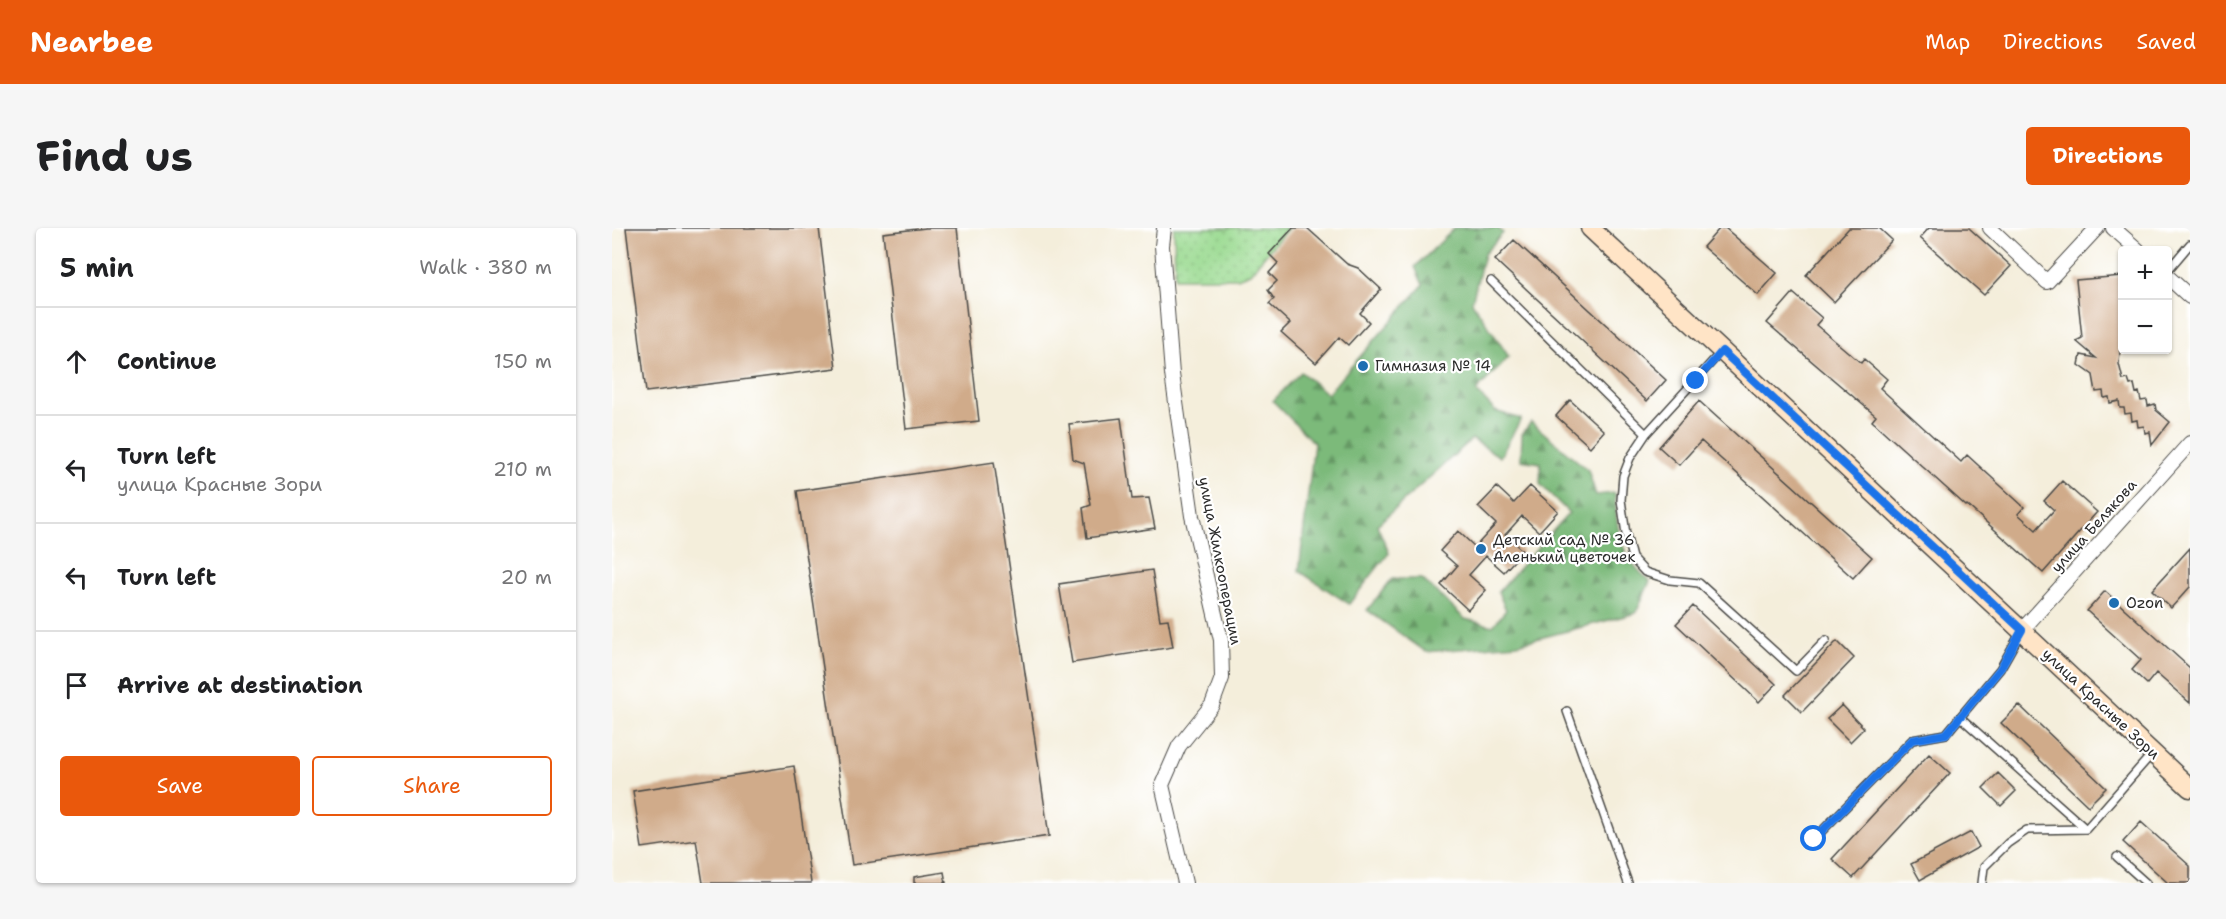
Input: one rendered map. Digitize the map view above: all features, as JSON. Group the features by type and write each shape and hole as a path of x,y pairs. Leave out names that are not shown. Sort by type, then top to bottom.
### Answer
{"main road":[{"name":"улица Красные Зори","path":"1590,228 2190,788"}],"street":[{"name":"улица Жилкооперации","path":"1164,228 1162,246 1172,374 1190,504 1221,640 1222,678 1212,705 1179,746 1162,785 1185,883"},
{"path":"1990,228 2047,282 2097,228"},
{"path":"2113,228 2133,246"},
{"path":"2172,281 2190,297"},
{"name":"улица Белякова","path":"2022,630 2190,443"}],"lane":[{"path":"2172,265 2190,244"},
{"path":"1491,281 1646,434"},
{"path":"1722,351 1646,434 1630,458 1623,476 1621,500 1632,558 1645,572 1670,580 1699,583 1796,671 1826,640"},
{"path":"1814,839 1912,740 1946,734 2000,669 2022,630"},
{"path":"1567,711 1628,883"},
{"path":"1960,717 2086,829"},
{"path":"1982,883 1984,867 2008,843 2027,830 2086,829 2153,753"},
{"path":"2117,857 2146,883"}],"green space":[{"path":"1174,228 1288,228 1250,273 1237,278 1175,278"},
{"path":"1455,228 1498,228 1503,233 1484,254 1472,302 1509,357 1476,391 1495,411 1521,419 1500,457 1472,439 1377,525 1389,553 1349,604 1299,571 1314,443 1273,401 1301,372 1327,394 1423,285 1415,267"},
{"path":"1531,422 1588,470 1596,495 1615,493 1622,542 1632,562 1650,581 1636,613 1517,644 1426,652 1367,610 1392,579 1422,579 1465,619 1493,626 1506,610 1498,592 1569,513 1540,484 1541,463 1521,460 1522,434"}],"building":[{"path":"626,228 819,228 836,368 646,392"},
{"path":"926,228 957,228 979,421 906,429 883,233"},
{"path":"1293,228 1307,228 1347,264 1358,268 1381,289 1360,313 1369,322 1348,345 1339,337 1316,363 1281,332 1290,323 1269,304 1274,299 1268,290 1277,281 1269,273 1278,263 1269,254"},
{"path":"1720,228 1725,228 1777,273 1758,295 1703,247"},
{"path":"1849,228 1879,228 1892,240 1834,302 1806,275"},
{"path":"1929,228 1969,228 2011,266 1984,295 1920,238"},
{"path":"1514,240 1666,380 1647,401 1495,260"},
{"path":"2118,276 2118,354 2123,380 2128,379 2130,385 2134,384 2141,401 2147,400 2148,406 2155,404 2156,410 2170,422 2152,445 2150,432 2145,433 2144,426 2138,427 2137,420 2132,421 2131,413 2125,414 2124,408 2120,408 2119,401 2110,403 2109,397 2104,398 2103,391 2096,392 2093,375 2079,365 2081,355 2096,358 2076,341 2082,338 2076,280"},
{"path":"1793,293 1822,318 1816,325 1861,363 1864,359 1887,379 1880,388 1961,462 1967,455 2024,507 2018,514 2036,530 2054,510 2044,501 2062,481 2097,512 2043,573 1872,421 1876,416 1767,323"},
{"path":"1570,400 1604,431 1590,447 1556,416"},
{"path":"1699,401 1872,557 1853,578 1701,441 1679,465 1659,447"},
{"path":"1121,418 1132,499 1149,498 1155,528 1087,538 1083,508 1091,505 1084,463 1073,459 1069,424"},
{"path":"994,462 1049,836 852,865 797,491"},
{"name":"Детский сад № 36 Аленький цветочек","path":"1530,486 1558,511 1539,532 1522,516 1505,535 1523,551 1504,572 1486,556 1469,575 1486,590 1468,610 1441,585 1457,566 1440,551 1458,531 1475,547 1496,524 1478,507 1497,487 1514,503"},
{"path":"2190,548 2190,587 2171,608 2152,590"},
{"path":"1152,570 1160,620 1168,619 1173,647 1072,663 1059,584"},
{"path":"2105,591 2190,668 2190,703 2156,673 2147,684 2132,670 2141,660 2087,611"},
{"path":"1693,606 1776,684 1759,702 1676,624"},
{"path":"1837,641 1854,658 1802,712 1785,695"},
{"path":"1842,705 1864,728 1850,742 1827,719"},
{"path":"2019,705 2106,788 2088,806 2001,723"},
{"path":"1929,754 1950,773 1853,878 1832,859"},
{"path":"794,766 811,883 703,883 696,840 642,848 633,791"},
{"path":"1998,773 2016,791 2001,806 1983,788"},
{"path":"2141,822 2190,866 2190,883 2168,883 2123,842"},
{"path":"1971,832 1979,847 1920,880 1911,864"},
{"path":"944,872 946,883 914,883 914,877"}],"place":[{"name":"Гимназия № 14","path":"1363,366"},
{"name":"Детский сад № 36 Аленький цветочек","path":"1481,549"},
{"name":"Ozon","path":"2114,603"}],"route":[{"path":"1696,381 1722,351 2022,630 2000,669 1946,734 1912,740 1814,839"}]}
